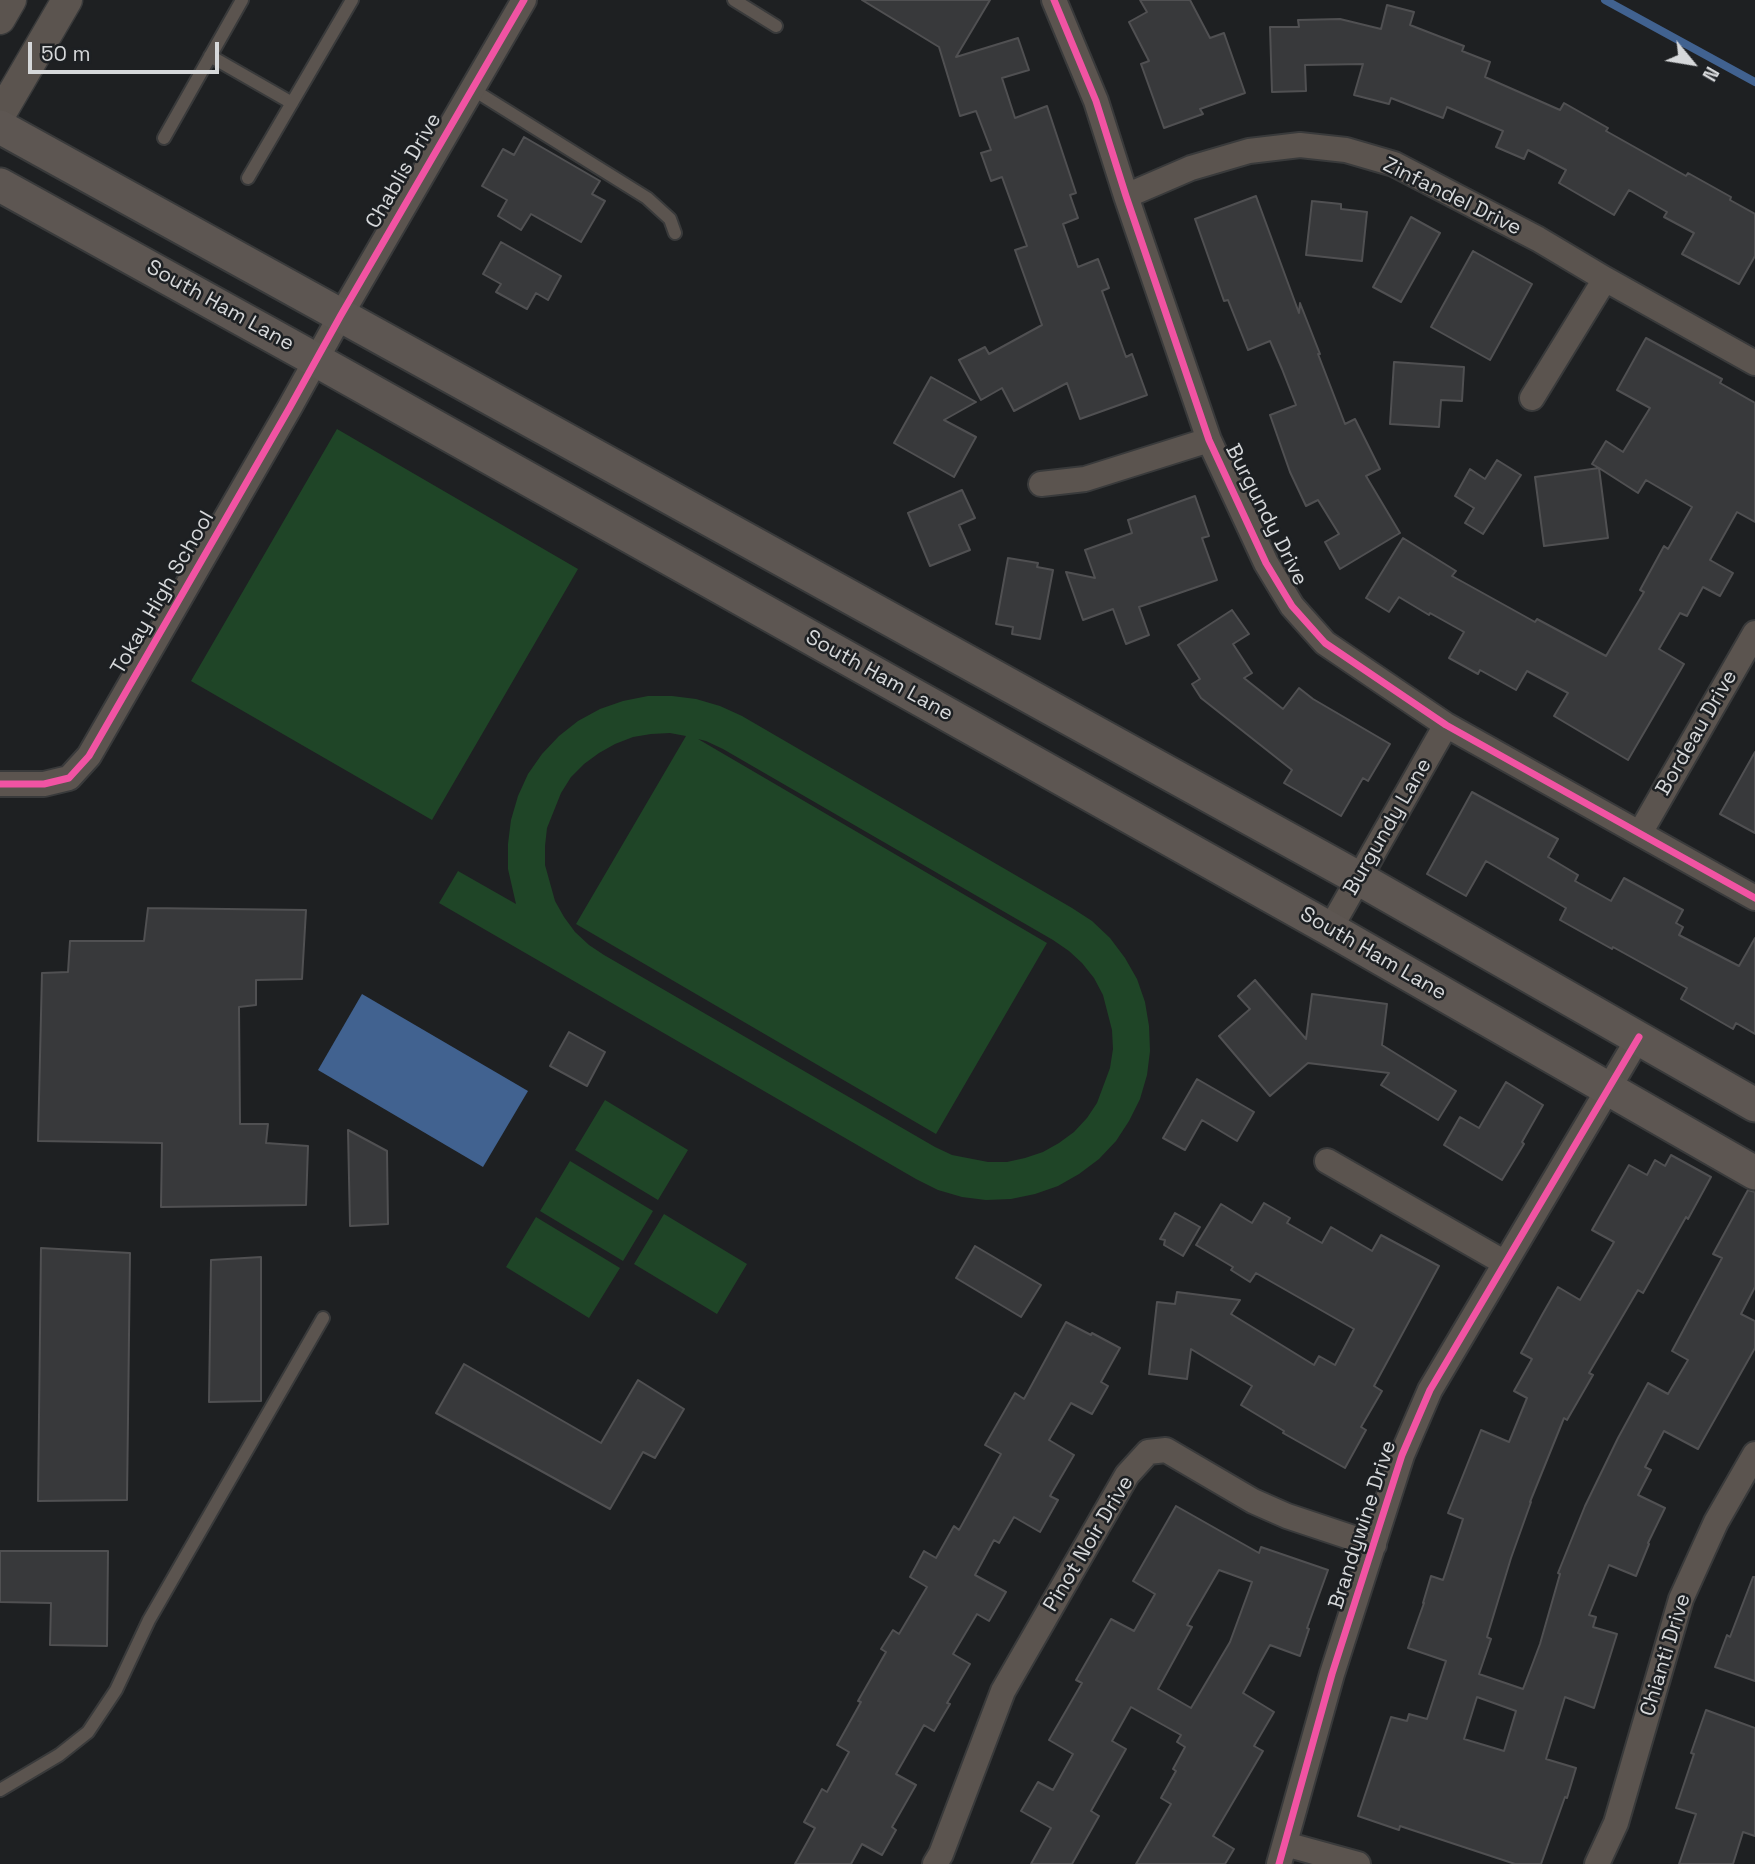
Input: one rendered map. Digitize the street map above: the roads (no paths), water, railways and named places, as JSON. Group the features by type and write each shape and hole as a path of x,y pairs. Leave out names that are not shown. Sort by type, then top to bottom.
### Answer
{"main road":[{"path":"0,127 1358,878 1755,1105"},
{"name":"South Ham Lane","path":"0,184 1330,929 1755,1173"}],"street":[{"path":"0,19 11,0"},
{"path":"0,115 67,0"},
{"name":"Chablis Drive","path":"316,360 524,0"},
{"name":"Burgundy Drive","path":"1054,0 1096,100 1209,440 1266,562 1292,606 1325,643 1447,725 1755,898"},
{"name":"Zinfandel Drive","path":"1126,196 1191,168 1249,151 1300,145 1346,150 1394,164 1538,239 1755,363"},
{"path":"1532,398 1605,279"},
{"name":"Tokay High School","path":"0,784 44,784 69,778 89,756 316,360"},
{"path":"1041,484 1085,479 1209,440"},
{"name":"Bordeau Drive","path":"1640,832 1755,633"},
{"name":"Burgundy Lane","path":"1330,929 1447,725"},
{"name":"Brandywine Drive","path":"1282,1854 1332,1674 1402,1454 1430,1390 1639,1037"},
{"path":"1327,1161 1505,1263"},
{"name":"Pinot Noir Drive","path":"935,1864 1003,1691 1127,1475 1148,1452 1166,1450 1253,1501 1287,1516 1374,1545"},
{"name":"Chianti Drive","path":"1597,1864 1616,1823 1681,1600 1716,1522 1755,1454"},
{"path":"1282,1854 1358,1864"}],"lane":[{"path":"164,138 242,0"},
{"path":"248,178 352,0"},
{"path":"734,0 776,26"},
{"path":"210,57 292,103"},
{"path":"472,89 648,198 670,219 675,233"},
{"path":"0,1790 59,1755 89,1732 116,1690 149,1620 323,1318"}],"water":[{"path":"362,994 528,1091 483,1167 318,1070"}],"waterway":[{"path":"1605,0 1755,82"}]}
